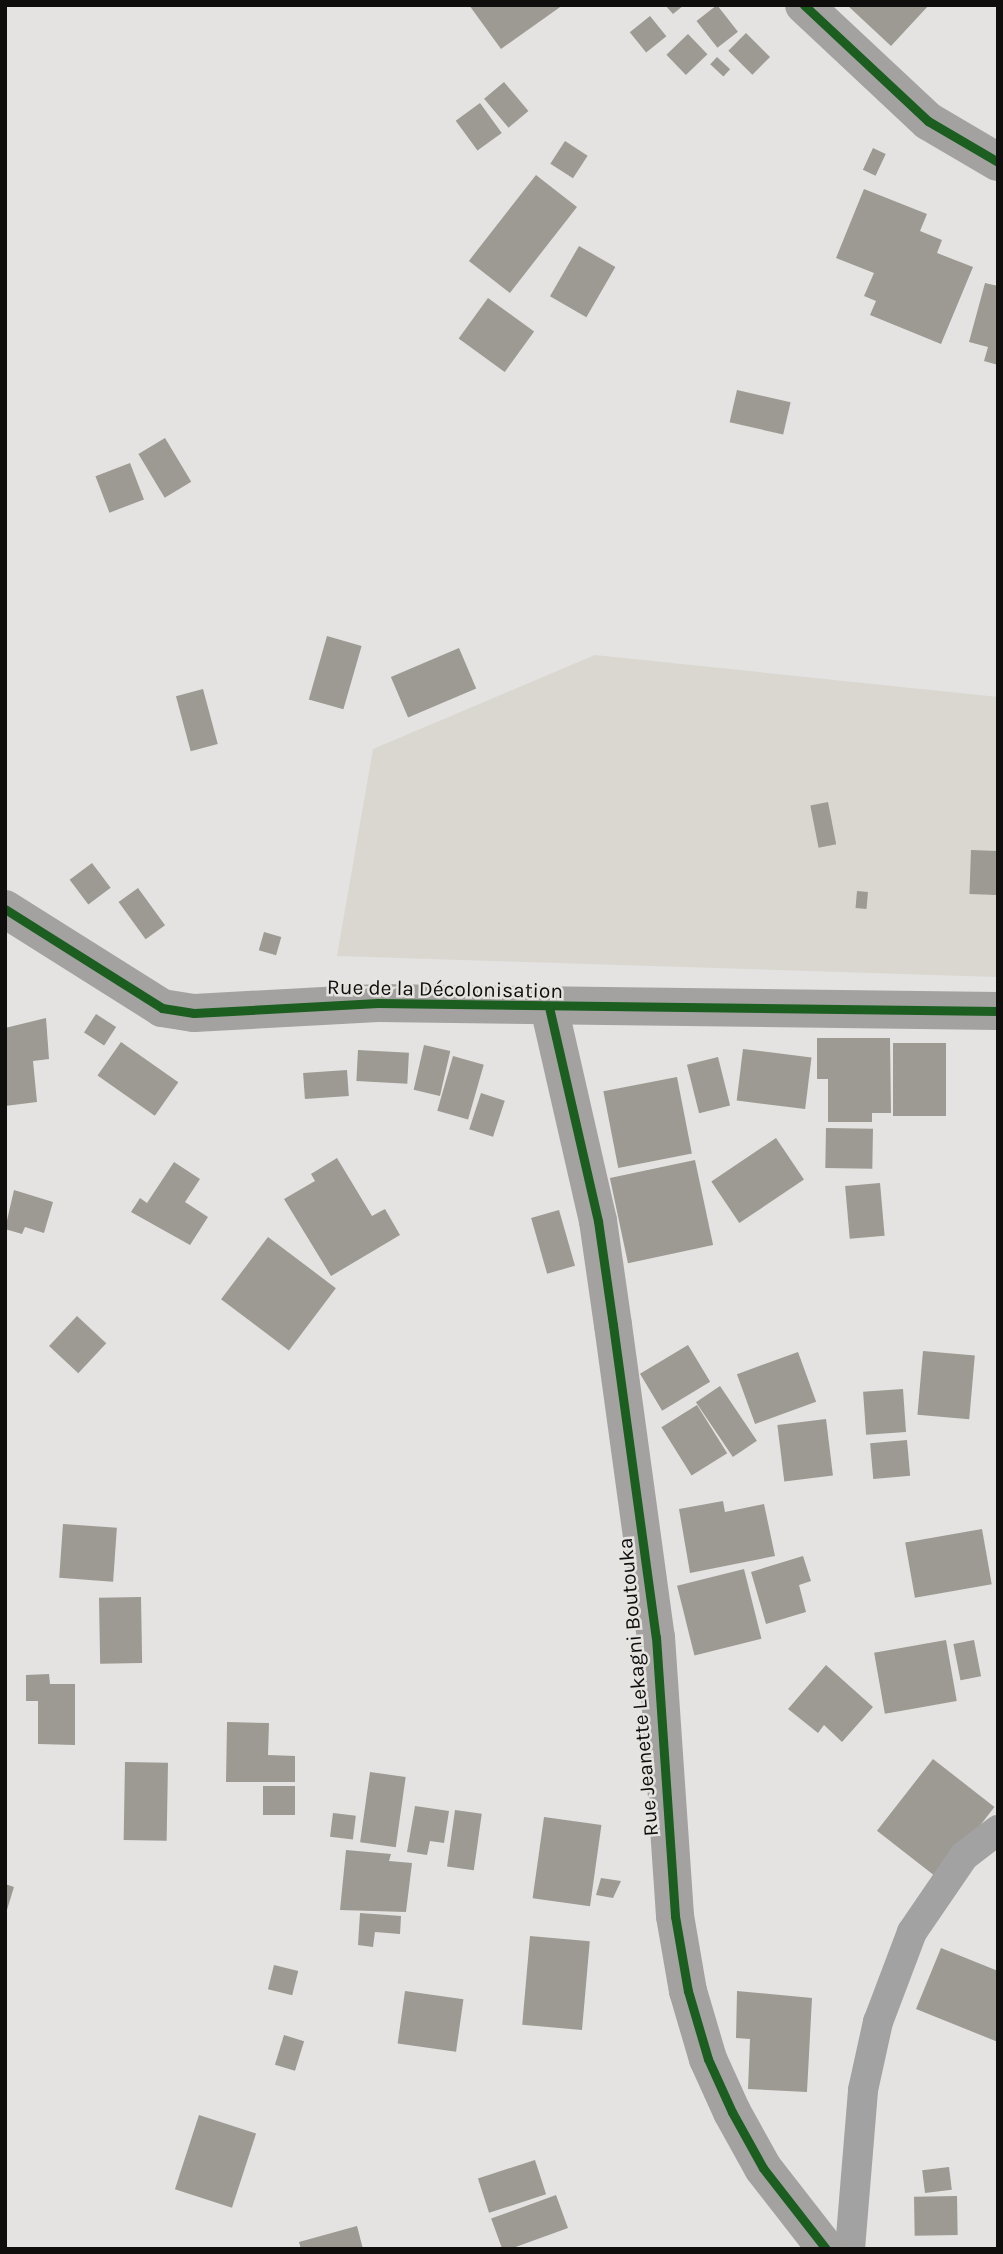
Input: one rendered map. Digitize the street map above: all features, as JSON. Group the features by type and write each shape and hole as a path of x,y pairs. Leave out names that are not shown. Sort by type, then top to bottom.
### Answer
{"street":[{"path":"804,5 928,121 998,162"},
{"name":"Rue de la Décolonisation","path":"5,909 162,1008 194,1013 365,1004 998,1011"},
{"name":"Rue Jeanette Lekagni Boutouka","path":"549,1007 598,1221 613,1325 656,1637 675,1916 688,1991 708,2059 732,2112 763,2168 826,2249"},
{"path":"850,2249 863,2090 878,2022 912,1932 964,1856 998,1830"}],"shaded area":[{"path":"595,655 998,697 998,977 337,956 373,749"}],"building":[{"path":"469,5 563,5 501,49"},
{"path":"665,5 684,5 673,14"},
{"path":"717,5 738,32 717,48 697,21"},
{"path":"847,5 929,5 891,46"},
{"path":"650,16 666,36 646,53 630,32"},
{"path":"746,33 770,57 752,75 728,51"},
{"path":"688,34 707,54 686,75 666,55"},
{"path":"717,57 730,69 723,77 710,64"},
{"path":"504,82 528,111 509,128 484,99"},
{"path":"480,103 502,133 477,151 456,121"},
{"path":"565,141 588,156 573,178 550,164"},
{"path":"873,148 886,154 876,176 863,170"},
{"path":"536,175 577,207 510,293 469,261"},
{"path":"864,189 927,214 920,231 942,240 937,253 973,267 941,344 870,315 876,301 864,296 874,273 836,258"},
{"path":"579,246 615,267 586,317 550,296"},
{"path":"985,283 998,286 998,365 984,361 988,347 969,342"},
{"path":"488,298 534,332 505,372 459,338"},
{"path":"737,390 791,402 783,435 730,422"},
{"path":"165,438 191,482 165,498 138,454"},
{"path":"130,463 144,499 109,513 95,476"},
{"path":"327,636 362,646 343,709 309,699"},
{"path":"459,648 476,689 408,717 391,677"},
{"path":"203,689 218,744 191,751 176,696"},
{"path":"828,802 836,844 819,848 810,805"},
{"path":"971,850 998,851 996,895 969,894"},
{"path":"92,863 111,888 88,905 70,880"},
{"path":"138,888 165,925 146,939 119,902"},
{"path":"857,891 868,892 866,909 856,908"},
{"path":"264,932 281,937 276,955 259,950"},
{"path":"96,1014 116,1027 104,1046 84,1032"},
{"path":"46,1018 49,1059 33,1061 37,1102 5,1106 5,1028"},
{"path":"817,1038 890,1038 891,1113 872,1113 872,1122 828,1122 828,1079 817,1079"},
{"path":"121,1042 178,1082 155,1116 97,1076"},
{"path":"893,1043 946,1043 946,1116 893,1116"},
{"path":"424,1045 450,1051 440,1096 414,1090"},
{"path":"743,1049 811,1057 805,1109 737,1101"},
{"path":"358,1050 409,1053 407,1084 356,1081"},
{"path":"453,1056 484,1065 468,1120 437,1111"},
{"path":"718,1057 730,1106 699,1113 687,1065"},
{"path":"347,1070 349,1096 305,1099 303,1073"},
{"path":"677,1077 692,1154 618,1168 603,1091"},
{"path":"481,1093 505,1101 493,1137 469,1129"},
{"path":"826,1128 873,1129 872,1169 825,1168"},
{"path":"776,1138 804,1179 739,1223 711,1182"},
{"path":"337,1158 372,1216 385,1209 400,1235 331,1276 284,1199 315,1181 311,1174"},
{"path":"695,1160 713,1245 628,1263 610,1178"},
{"path":"174,1162 200,1179 185,1202 208,1217 190,1245 131,1212 140,1198 147,1203"},
{"path":"880,1183 885,1236 850,1239 845,1186"},
{"path":"14,1190 53,1202 44,1233 25,1227 22,1234 5,1229"},
{"path":"559,1210 575,1266 547,1274 531,1218"},
{"path":"268,1237 336,1288 289,1350 221,1299"},
{"path":"77,1316 106,1343 78,1373 49,1346"},
{"path":"688,1345 710,1382 662,1411 640,1374"},
{"path":"923,1351 975,1356 969,1419 917,1415"},
{"path":"798,1352 816,1402 755,1424 737,1374"},
{"path":"720,1386 757,1441 733,1457 696,1402"},
{"path":"903,1389 906,1432 866,1435 863,1392"},
{"path":"697,1405 727,1453 692,1476 661,1427"},
{"path":"826,1419 833,1476 784,1482 777,1425"},
{"path":"907,1440 910,1476 873,1479 870,1443"},
{"path":"723,1501 725,1512 764,1504 775,1556 690,1573 679,1509"},
{"path":"63,1524 117,1528 113,1582 59,1578"},
{"path":"982,1529 992,1584 915,1598 905,1543"},
{"path":"803,1556 811,1581 799,1585 806,1612 766,1624 751,1572"},
{"path":"744,1569 761,1639 694,1656 677,1586"},
{"path":"141,1597 142,1663 100,1664 99,1598"},
{"path":"946,1640 957,1701 885,1714 874,1653"},
{"path":"974,1640 981,1676 960,1680 953,1644"},
{"path":"826,1665 873,1707 842,1742 824,1725 818,1733 788,1709"},
{"path":"49,1674 50,1684 75,1684 75,1745 38,1744 38,1701 26,1701 26,1675"},
{"path":"227,1722 269,1723 268,1755 295,1756 295,1782 226,1782"},
{"path":"933,1759 994,1807 938,1879 877,1831"},
{"path":"125,1762 168,1763 167,1841 124,1840"},
{"path":"370,1772 406,1777 396,1847 360,1842"},
{"path":"263,1786 295,1786 295,1815 263,1815"},
{"path":"415,1806 449,1811 444,1843 430,1841 427,1855 407,1852"},
{"path":"455,1810 482,1814 474,1870 447,1866"},
{"path":"333,1813 356,1816 353,1840 330,1837"},
{"path":"544,1817 601,1825 590,1906 533,1898"},
{"path":"346,1850 391,1854 389,1861 412,1863 406,1912 340,1910"},
{"path":"601,1878 621,1881 613,1898 596,1895"},
{"path":"5,1884 14,1887 6,1913 5,1913"},
{"path":"360,1913 401,1916 400,1934 375,1932 373,1947 358,1945"},
{"path":"530,1936 590,1941 582,2030 522,2025"},
{"path":"941,1948 998,1971 998,2042 916,2009"},
{"path":"274,1965 298,1971 292,1995 268,1989"},
{"path":"405,1991 463,1999 456,2052 398,2043"},
{"path":"737,1991 812,1998 807,2092 748,2089 750,2039 736,2038"},
{"path":"284,2035 304,2041 295,2071 275,2065"},
{"path":"199,2115 256,2134 232,2208 175,2189"},
{"path":"535,2160 546,2194 489,2213 478,2179"},
{"path":"949,2167 952,2190 925,2193 922,2170"},
{"path":"556,2195 568,2228 510,2249 502,2249 491,2219"},
{"path":"957,2196 958,2235 915,2236 914,2197"},
{"path":"357,2226 363,2249 301,2249 299,2242"}],"cycle path":[{"path":"804,5 928,121 998,162"},
{"path":"5,909 162,1008 194,1013 378,1003 998,1011"},
{"path":"549,1007 598,1221 613,1325 656,1637 675,1916 688,1991 708,2059 732,2112 763,2168 826,2249"}]}
